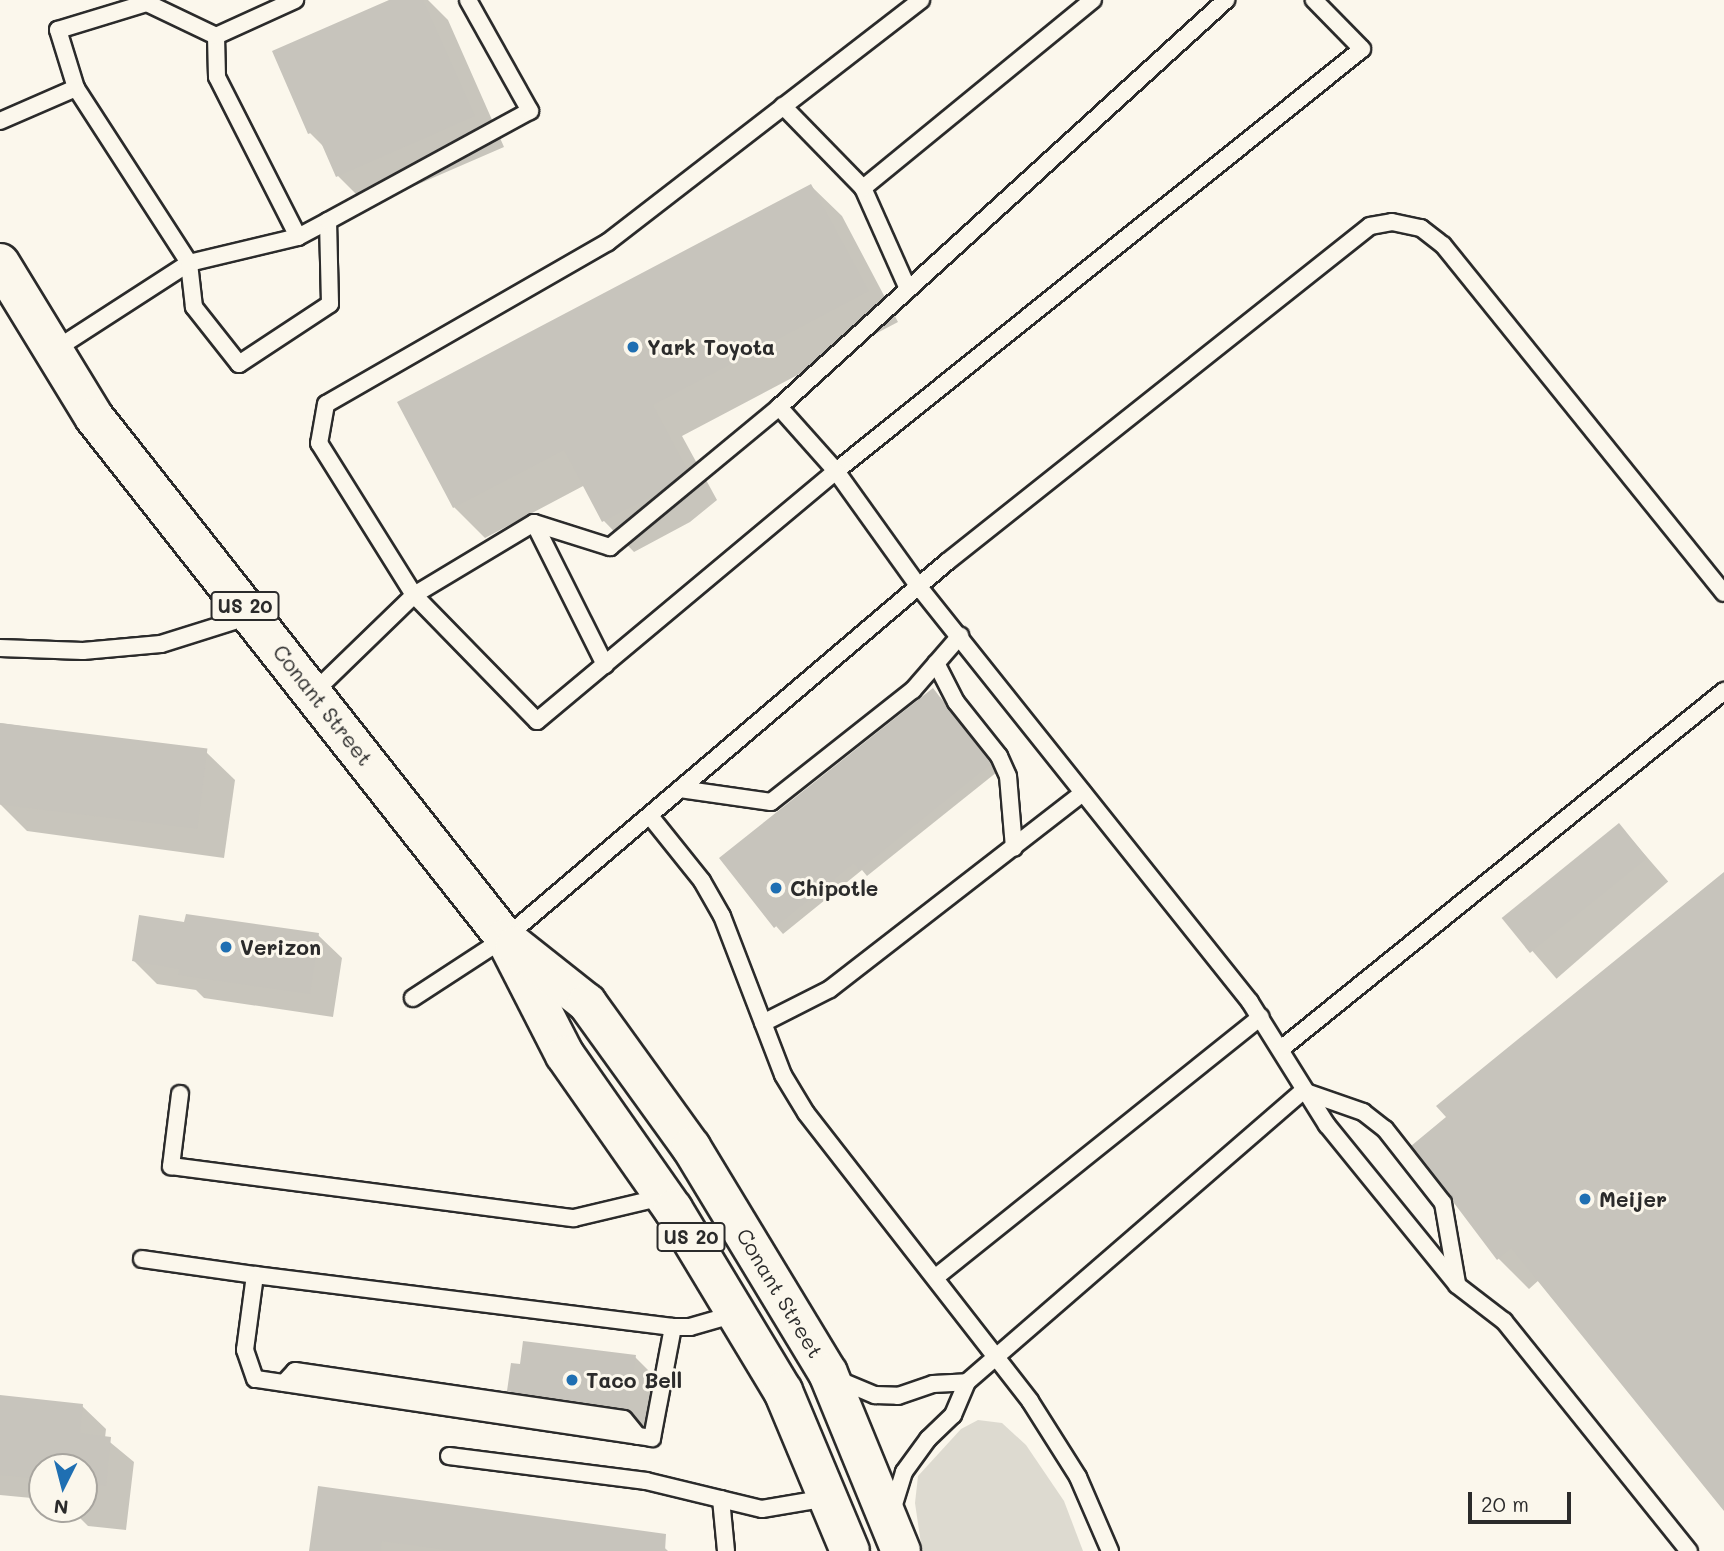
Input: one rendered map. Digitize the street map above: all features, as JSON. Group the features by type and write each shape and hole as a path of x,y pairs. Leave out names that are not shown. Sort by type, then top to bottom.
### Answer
{"main road":[{"name":"Conant Street","path":"0,263 94,417 505,938 565,1055 665,1197 783,1391 850,1551"},
{"name":"Conant Street","path":"505,938 587,1003 691,1147 828,1373 895,1536"}],"lane":[{"path":"216,36 295,0"},
{"path":"52,351 189,263 298,237 530,111 468,0"},
{"path":"921,0 608,242 326,404 319,443 414,595 537,721 836,471 1362,49 1314,0"},
{"path":"863,188 1093,0"},
{"path":"313,693 414,595 534,523 610,547 779,407 1226,0"},
{"path":"216,36 147,3 58,30 76,88 189,263 194,307 239,364 330,304 328,221"},
{"path":"216,36 217,77 298,237"},
{"path":"0,121 76,88"},
{"path":"783,106 863,188 908,289"},
{"path":"413,998 505,938 919,587 1348,240 1370,226 1392,222 1421,228 1443,245 1724,593"},
{"path":"779,407 836,471 919,587 1261,1017 1303,1091 1457,1285 1504,1321 1689,1551"},
{"path":"534,523 604,665"},
{"path":"0,648 83,651 161,644 252,616"},
{"path":"680,789 771,802 913,690 960,636"},
{"path":"936,663 956,702 999,756 1008,776 1014,848"},
{"path":"1281,1049 1724,691"},
{"path":"763,1023 830,989 1083,793"},
{"path":"650,816 702,881 722,916 783,1075 806,1113 998,1357 1078,1477 1111,1551"},
{"path":"936,1277 1261,1017"},
{"path":"1303,1091 1363,1112 1402,1150 1443,1203 1457,1285"},
{"path":"895,1536 904,1472 928,1438 953,1415 967,1382 1303,1091"},
{"path":"180,1094 171,1166 574,1218 665,1197"},
{"path":"142,1259 673,1327 690,1327 735,1314"},
{"path":"255,1275 245,1350 255,1379 652,1438 673,1327"},
{"path":"828,1373 852,1389 875,1395 898,1396 933,1384 967,1382"},
{"path":"449,1455 646,1481 762,1508 830,1498"},
{"path":"721,1499 726,1551"}],"shaded area":[{"path":"978,1420 1002,1423 1026,1445 1064,1501 1083,1551 922,1551 915,1503 918,1476 961,1429"}],"building":[{"path":"389,0 423,0 475,116 336,177 316,131 308,134 272,51"},
{"name":"Yark Toyota","path":"811,184 869,291 653,405 687,469 660,492 602,522 564,450 453,508 397,402"},
{"path":"933,688 991,764 859,870 854,863 774,928 719,858"},
{"path":"0,723 207,748 198,829 0,805"},
{"path":"1619,823 1647,858 1530,953 1502,918"},
{"name":"Meijer","path":"1724,872 1724,1511 1511,1248 1497,1260 1411,1146 1446,1117 1436,1106"},
{"name":"Verizon","path":"186,914 319,933 310,994 178,975 179,969 132,961 139,915 184,922"},
{"name":"Taco Bell","path":"523,1341 636,1355 628,1408 507,1391 511,1363 520,1364"},
{"path":"0,1395 83,1404 80,1433 111,1437 106,1486 98,1485 98,1453 28,1453 28,1478 0,1475"},
{"path":"318,1486 666,1534 665,1551 453,1551 382,1541 381,1551 309,1551"}],"place":[{"name":"Yark Toyota","path":"633,347"},
{"name":"Chipotle","path":"776,888"},
{"name":"Verizon","path":"226,947"},
{"name":"Meijer","path":"1585,1199"},
{"name":"Taco Bell","path":"572,1380"}]}
